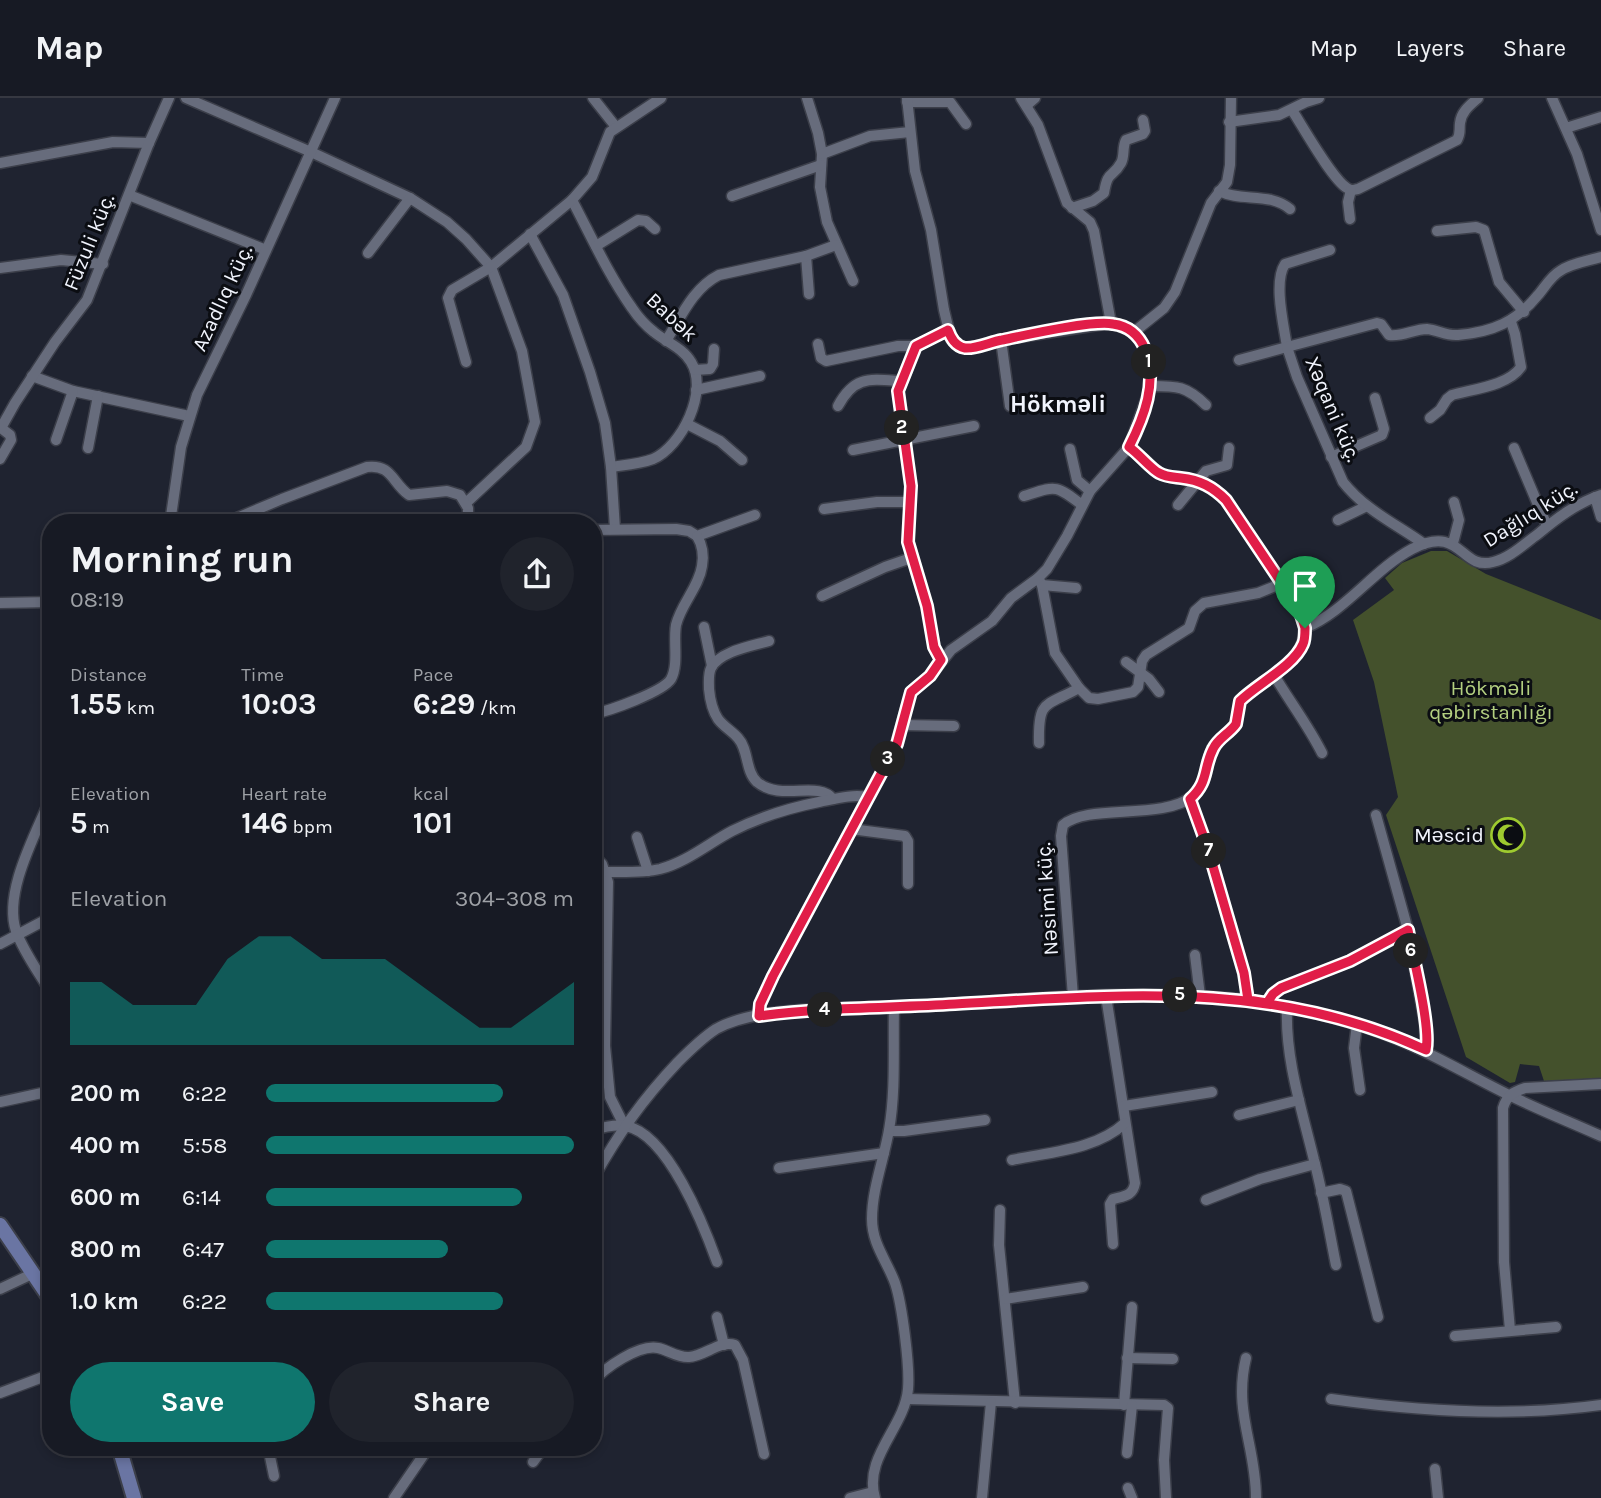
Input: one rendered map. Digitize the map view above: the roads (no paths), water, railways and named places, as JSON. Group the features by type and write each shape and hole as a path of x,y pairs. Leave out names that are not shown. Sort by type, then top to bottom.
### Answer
{"street":[{"name":"Füzuli küç.","path":"0,459 11,440 10,435 1,428 32,376 87,300 169,98"},
{"path":"186,98 410,198 447,222 491,267 522,351 535,422 526,447 467,502"},
{"name":"Azadlıq küç.","path":"171,514 176,473 189,416 335,98"},
{"path":"593,98 616,127"},
{"path":"467,362 448,298 452,290 491,267 572,200 592,177 605,142 616,127 661,98"},
{"path":"807,98 822,154 820,187 825,214 853,281"},
{"path":"1134,332 1164,308 1175,292 1211,203 1229,177 1231,98"},
{"path":"1229,122 1279,115 1315,98"},
{"path":"1351,190 1457,140 1462,113 1478,98"},
{"path":"1552,98 1566,128 1601,230"},
{"path":"759,1016 765,991 897,744 911,692 930,676 941,660 959,643 992,621 1011,598 1040,582 1090,491 1129,447 1151,386 1149,359 1144,346 1134,332 1111,323 1001,340 968,348 956,344 948,330 935,249 915,171 907,100 950,102 966,124"},
{"path":"1027,100 1066,203 1090,222 1094,231 1111,323"},
{"path":"1292,110 1334,174 1351,190"},
{"path":"1566,128 1601,117"},
{"path":"1072,208 1093,201 1104,193 1104,182 1121,162 1126,140 1145,131 1143,120"},
{"path":"822,154 870,136 910,132"},
{"path":"0,163 113,142 149,143"},
{"path":"732,196 821,165"},
{"path":"1350,219 1348,202 1351,190"},
{"path":"1219,191 1237,197 1274,200 1290,209"},
{"path":"129,195 266,250"},
{"path":"368,253 410,198"},
{"name":"Babək","path":"572,200 614,282 639,318 681,351 691,362 697,379 687,424 668,449 656,458 642,463 611,467"},
{"path":"596,246 638,220 646,221 655,229"},
{"path":"1437,231 1476,227 1484,230 1499,282 1524,312"},
{"path":"530,234 563,295 605,423 615,529"},
{"path":"666,341 698,290 708,281 719,275 806,256 836,245"},
{"path":"1239,360 1287,347 1282,310 1281,270 1285,264 1330,250"},
{"path":"806,256 809,294"},
{"name":"Xəqani küç.","path":"1424,544 1367,506 1353,495 1343,482 1292,366 1287,347 1377,323 1381,324 1389,335 1427,329 1448,336 1493,328 1511,322 1524,312 1558,271 1601,257"},
{"path":"0,268 61,260 103,264"},
{"path":"1430,418 1452,395 1516,374 1521,368 1511,322"},
{"path":"818,344 821,358 826,361 898,346 916,346 948,330"},
{"path":"1001,340 1010,406"},
{"path":"916,346 898,391 911,486 907,529 911,558 927,606 934,647 941,660"},
{"path":"695,370 710,369 713,364 713,349"},
{"path":"32,376 74,391 189,416"},
{"path":"696,390 761,376"},
{"path":"838,406 846,391 857,383 866,380 900,381"},
{"path":"1151,386 1177,386 1190,390 1206,404"},
{"path":"56,440 74,391"},
{"path":"88,448 98,396"},
{"path":"1331,457 1382,435 1384,429 1375,398"},
{"path":"687,424 720,441 742,460"},
{"path":"853,450 974,426"},
{"path":"1129,447 1161,474 1199,481 1216,490 1226,500 1283,583 1299,609 1305,628 1303,646 1274,676 1240,701 1236,724 1216,742 1204,783 1190,799 1212,862 1244,973 1248,1000"},
{"path":"1178,505 1206,471 1227,465 1229,448"},
{"path":"1514,448 1547,526"},
{"path":"1070,449 1077,480 1090,491"},
{"path":"246,514 367,467 376,466 384,469 409,495 454,492 460,495 467,502 469,514"},
{"path":"1024,496 1051,488 1061,489 1082,505"},
{"path":"1598,496 1601,517"},
{"name":"Dağlıq küç.","path":"1305,628 1325,617 1403,555 1424,544 1437,541 1453,543 1478,563 1502,560 1574,507 1598,496"},
{"path":"824,509 877,502 908,502"},
{"path":"1453,543 1459,520 1454,502"},
{"path":"1338,520 1367,506"},
{"path":"697,536 755,516"},
{"path":"602,530 689,531 697,536 702,545 702,570 680,613 676,627 670,680 663,686 602,712"},
{"path":"822,596 911,558"},
{"path":"1040,582 1055,653 1079,688 1089,698 1098,699 1133,692 1138,687 1142,661 1146,655 1189,628 1199,606 1258,593 1283,583"},
{"path":"1040,582 1076,588"},
{"path":"0,603 42,602"},
{"path":"704,627 712,666"},
{"path":"769,641 721,657 712,666 709,675 710,700 716,717 739,738 751,774 757,782 767,788 788,793 820,790 833,799"},
{"path":"1126,662 1159,692"},
{"path":"1274,676 1293,708 1307,724 1322,753"},
{"path":"1039,743 1039,716 1042,709 1079,688"},
{"path":"903,724 954,726"},
{"path":"788,793 792,808"},
{"path":"606,872 648,871 672,864 757,819 833,799 858,795 867,797"},
{"name":"Nəsimi küç.","path":"1073,997 1062,825 1077,818 1166,807 1190,799"},
{"path":"1376,815 1408,930 1425,1024 1428,1044 1426,1050"},
{"path":"42,820 14,895 13,920 17,934 42,977"},
{"path":"851,830 905,836 908,842 908,884"},
{"path":"637,837 648,871"},
{"path":"602,867 606,872 609,898 604,1025 608,1083 614,1108 624,1125"},
{"path":"0,944 42,922"},
{"path":"1267,1003 1281,988 1350,961 1408,930"},
{"path":"1195,955 1200,996"},
{"path":"602,957 606,957"},
{"path":"1106,996 1135,1183 1134,1190 1129,1195 1113,1199 1110,1204 1113,1244"},
{"path":"602,1163 624,1125 665,1076 699,1042 725,1025 759,1016 817,1010 1106,996 1200,996 1248,1000 1357,1024 1426,1050 1509,1095 1601,1136"},
{"path":"850,1498 874,1495 875,1469 882,1448 907,1399 908,1379 899,1299 873,1232 873,1201 889,1131 894,1007"},
{"path":"1287,1007 1286,1032 1298,1100 1315,1164 1336,1265"},
{"path":"1357,1024 1354,1048 1360,1090"},
{"path":"1510,1330 1504,1262 1503,1108 1509,1095 1525,1088 1601,1084"},
{"path":"1124,1106 1212,1092"},
{"path":"0,1102 42,1093"},
{"path":"1239,1115 1298,1100"},
{"path":"889,1131 985,1120"},
{"path":"1012,1160 1089,1143 1114,1133 1125,1123"},
{"path":"602,1129 624,1125 640,1131 654,1144 675,1171 701,1218 717,1262"},
{"path":"779,1168 884,1153"},
{"path":"1206,1200 1260,1179 1315,1164"},
{"path":"1321,1193 1340,1189 1346,1191 1378,1317"},
{"path":"1000,1210 999,1245 1015,1404"},
{"path":"0,1225 42,1285"},
{"path":"0,1289 32,1274"},
{"path":"1005,1299 1083,1287"},
{"path":"1127,1453 1127,1357 1132,1307"},
{"path":"717,1317 724,1345"},
{"path":"1455,1336 1556,1327"},
{"path":"602,1371 641,1349 657,1348 687,1357 731,1344 740,1351 764,1454"},
{"path":"1127,1357 1173,1359"},
{"path":"1246,1358 1240,1392 1256,1473 1256,1498"},
{"path":"0,1393 42,1377"},
{"path":"907,1399 1015,1404 1164,1405 1168,1408 1164,1460 1166,1498"},
{"path":"1331,1399 1394,1408 1532,1411 1601,1405"},
{"path":"982,1498 991,1402"},
{"path":"122,1456 134,1498"},
{"path":"270,1456 274,1476"},
{"path":"394,1498 423,1456"},
{"path":"533,1462 537,1456"},
{"path":"1435,1469 1438,1498"}],"place":[{"name":"Məscid","path":"1508,835"}],"district":[{"name":"Hökməli","path":"1058,404"}],"park label":[{"name":"Hökməli qəbirstanlığı","path":"1491,700"}]}
